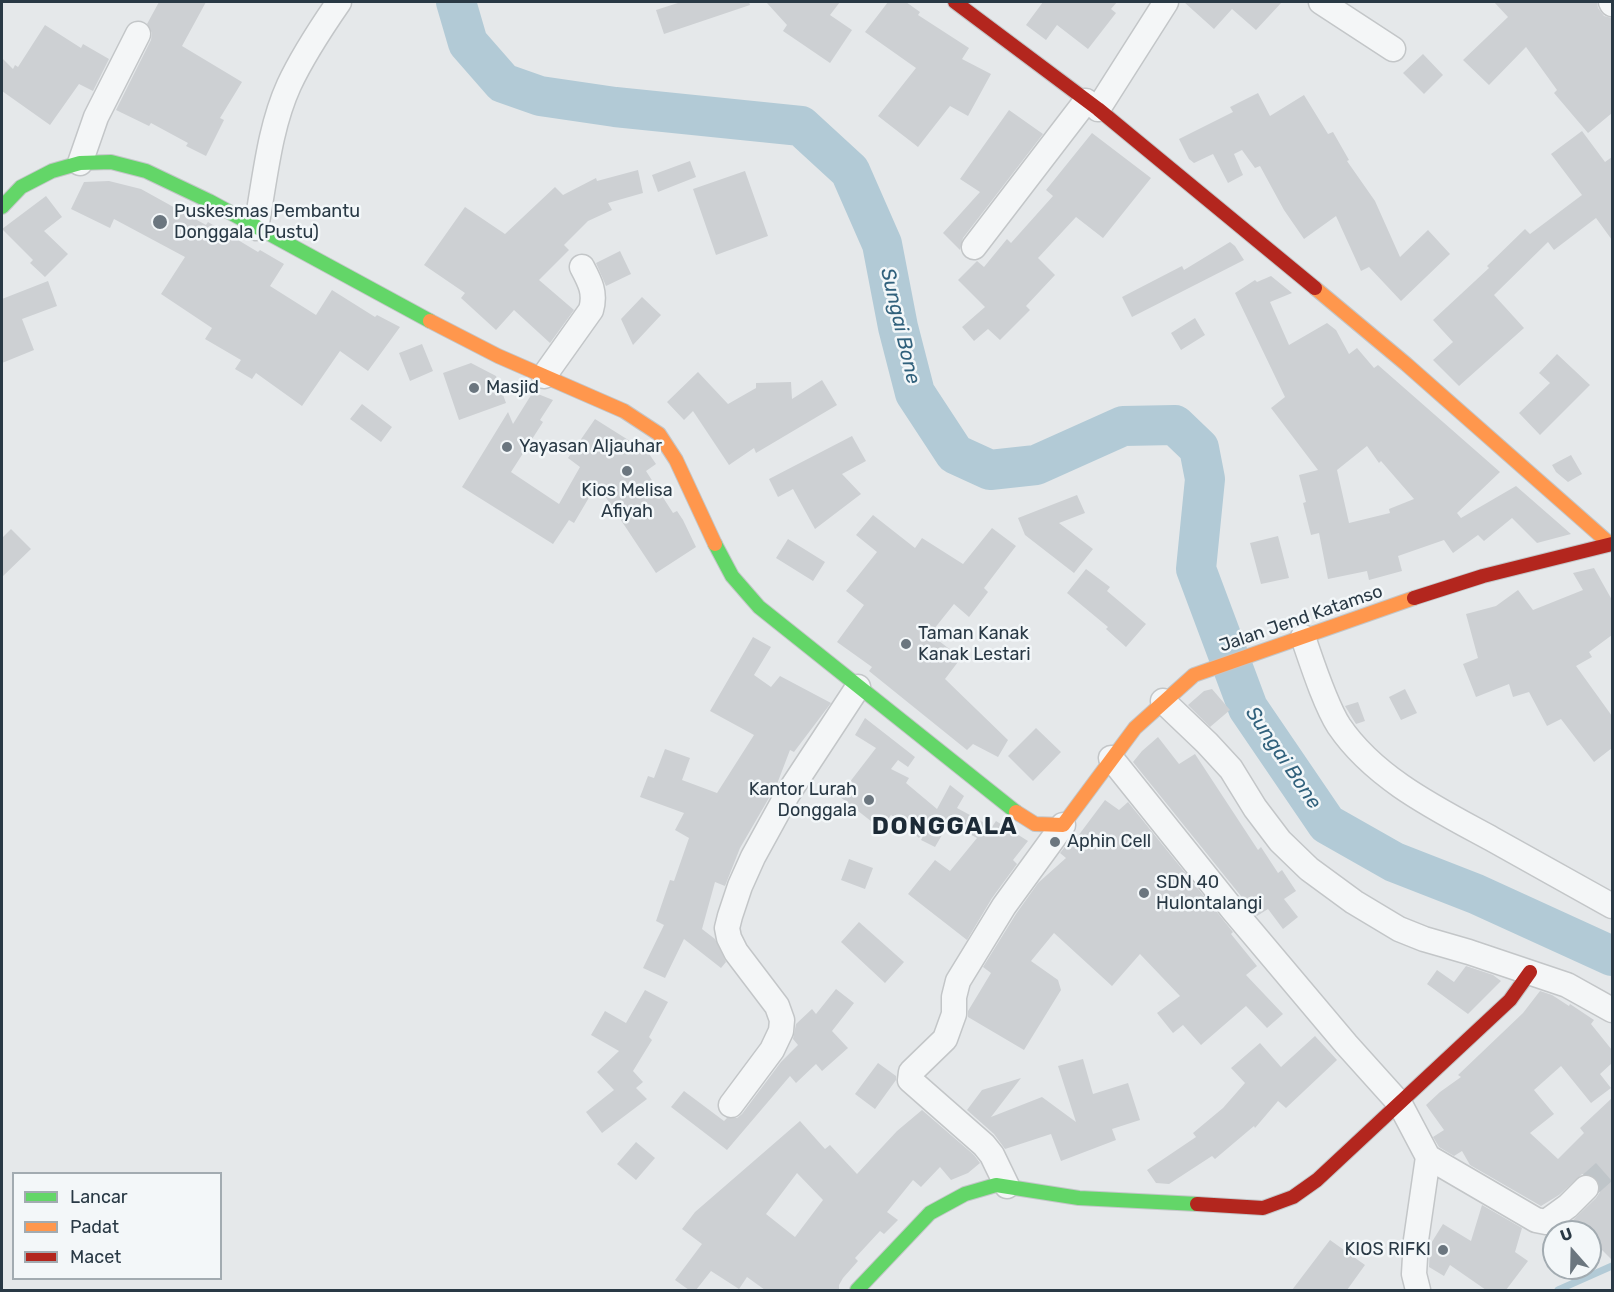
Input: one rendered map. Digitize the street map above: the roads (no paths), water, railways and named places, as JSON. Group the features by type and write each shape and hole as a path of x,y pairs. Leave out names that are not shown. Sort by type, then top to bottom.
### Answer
{"street":[{"path":"256,228 273,136 289,86 311,43 339,2"},
{"path":"955,2 1092,105 1361,326 1611,544"},
{"path":"974,247 1092,105 1166,2"},
{"path":"1321,2 1392,49"},
{"path":"80,163 96,117 138,34"},
{"path":"2,207 21,186 52,171 80,163 111,162 146,171 209,201 413,313 498,356 624,411 659,434 676,460 721,556 744,592 782,626 1027,820 1046,825 1063,825"},
{"path":"544,376 591,310 593,293 582,267"},
{"name":"Jalan Jend Katamso","path":"1063,825 1135,728 1194,675 1483,576 1611,544"},
{"path":"1299,639 1338,725 1360,753 1385,776 1455,819 1612,906"},
{"path":"731,1105 772,1050 781,1031 782,1020 777,1006 736,952 729,938 727,928 730,916 753,858 787,795 858,687"},
{"path":"1163,701 1231,769 1255,808 1280,841 1309,869 1336,889 1399,929 1567,985 1612,1010"},
{"path":"1111,758 1233,910 1400,1104 1428,1157 1536,1220 1546,1222 1568,1206 1586,1188"},
{"path":"1007,1186 992,1155 984,1145 910,1080 909,1076 945,1039 954,1014 954,997 958,981 1004,906 1063,825"},
{"path":"857,1290 930,1213 964,1194 996,1185 1079,1198 1263,1208 1293,1197 1317,1180 1510,1000 1530,972"},
{"path":"1418,1290 1414,1274 1416,1240 1428,1157"}],"waterway":[{"name":"Sungai Bone","path":"456,2 468,43 503,83 540,96 615,107 801,126 850,171 882,244 898,327 915,393 955,454 990,470 1036,465 1123,426 1175,425 1199,448 1205,479 1196,569 1248,708 1327,824 1394,862 1476,894 1612,956"},
{"path":"1558,1290 1612,1266"}],"tunnel":[{"path":"1586,1188 1612,1165"}],"place":[{"name":"Puskesmas Pembantu Donggala (Pustu)","path":"160,222"},
{"name":"Masjid","path":"474,388"},
{"name":"Yayasan Aljauhar","path":"507,447"},
{"name":"Kios Melisa Afiyah","path":"627,471"},
{"name":"Taman Kanak Kanak Lestari","path":"906,644"},
{"name":"Kantor Lurah Donggala","path":"869,800"},
{"name":"Aphin Cell","path":"1055,842"},
{"name":"SDN 40 Hulontalangi","path":"1144,893"},
{"name":"KIOS RIFKI","path":"1443,1250"}],"district":[{"name":"DONGGALA","path":"945,827"}]}
